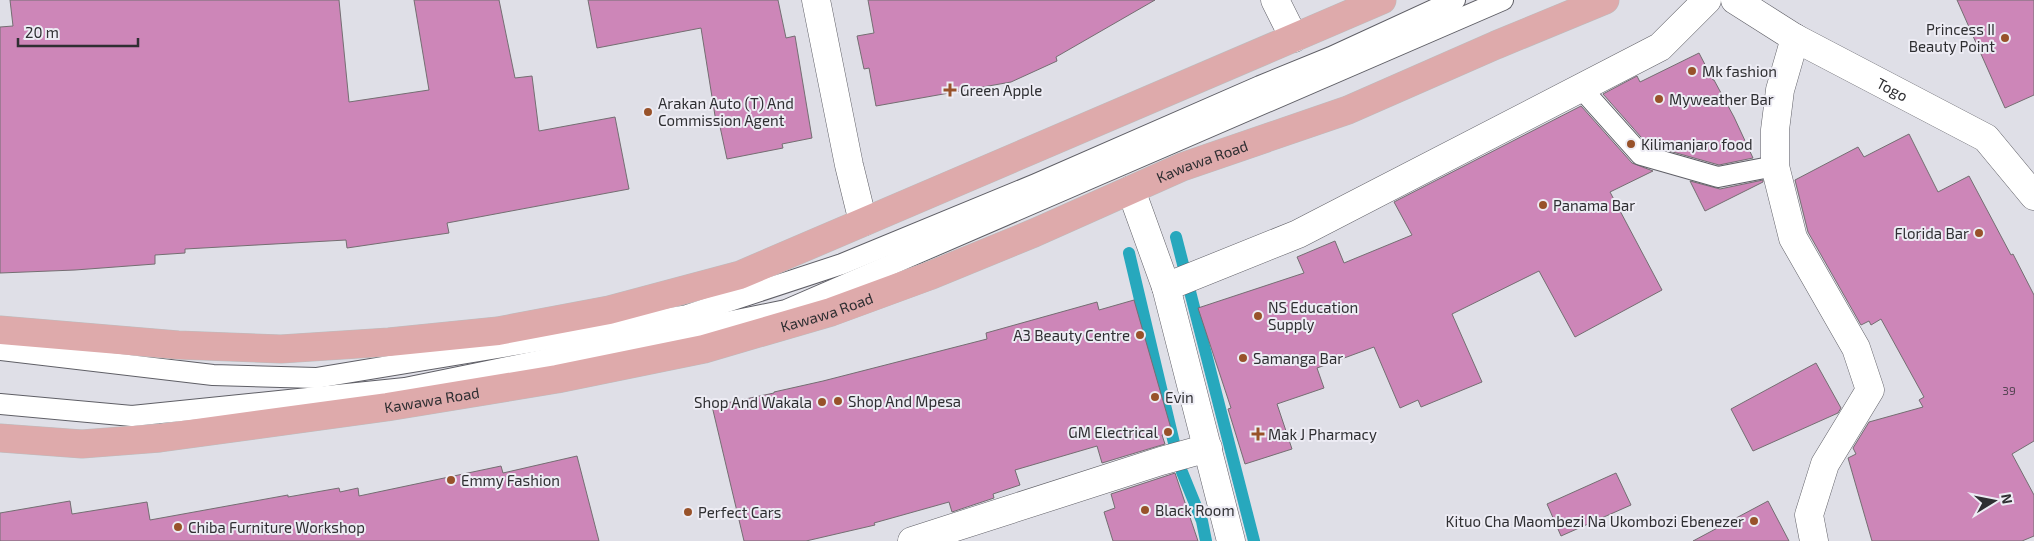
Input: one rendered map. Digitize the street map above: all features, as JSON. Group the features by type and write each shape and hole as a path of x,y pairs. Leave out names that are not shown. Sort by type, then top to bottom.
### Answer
{"main road":[{"path":"0,330 178,345 281,349 389,342 498,331 609,310 740,275 1382,0"},
{"name":"Kawawa Road","path":"0,438 82,444 160,438 397,406 557,378 704,349 831,312 920,279 1182,167 1348,110 1496,45 1605,0"}],"street":[{"path":"816,0 849,165 863,222"},
{"path":"1275,0 1294,38"},
{"path":"1166,287 1298,234 1660,47 1707,0"},
{"name":"Togo","path":"1735,0 1796,38 1986,138 2034,196"},
{"path":"1796,38 1780,90 1775,130 1775,166 1793,238 1856,348 1870,390 1825,464 1809,515 1814,541"},
{"path":"1131,190 1166,287 1231,541"},
{"path":"912,541 1161,461 1208,448"}],"lane":[{"path":"0,350 213,375 316,378 687,315 859,256 1036,184 1331,57 1455,0"},
{"name":"Kawawa Road","path":"0,404 132,416 405,388 786,310 1503,0"},
{"path":"1581,88 1641,155 1718,177 1775,166"}],"building":[{"path":"10,0 339,0 349,102 429,90 414,0 499,0 515,78 532,76 539,131 615,117 629,189 447,223 449,233 347,248 346,240 185,249 185,253 155,255 155,264 0,273 0,27 13,26"},
{"path":"588,0 778,0 786,38 795,36 812,138 782,144 783,148 727,159 719,122 716,122 701,28 597,48"},
{"path":"868,0 1155,0 1056,57 1057,61 1011,82 876,106 869,68 864,69 857,36 874,33"},
{"path":"1957,0 2034,0 2034,95 2005,108"},
{"path":"1699,53 1734,117 1753,158 1719,165 1648,145 1603,94 1637,76 1640,82"},
{"path":"1581,106 1632,163 1653,171 1610,192 1662,290 1575,337 1539,271 1452,314 1482,382 1421,407 1418,400 1400,408 1374,347 1317,368 1324,388 1277,404 1292,449 1245,464 1228,409 1231,408 1198,308 1304,273 1297,257 1335,241 1344,263 1412,235 1394,202"},
{"path":"1909,134 1938,192 1969,176 2034,295 2034,441 2012,454 2034,495 2034,536 2022,541 1872,541 1848,458 1856,454 1853,448 1869,422 1923,407 1919,400 1924,397 1881,319 1871,325 1869,321 1861,325 1808,232 1795,180 1858,147 1864,157"},
{"path":"1763,180 1763,182 1705,211 1690,181 1720,189"},
{"path":"1134,300 1172,432 1162,435 1165,444 1102,463 1097,446 1015,470 1020,485 993,494 994,498 952,512 949,502 874,523 875,525 806,541 744,541 712,406 774,393 987,339 986,333 1097,302 1099,310"},
{"path":"1816,363 1841,408 1838,413 1753,451 1731,409"},
{"path":"577,456 599,541 0,541 0,513 70,501 72,514 147,502 150,520 288,495 288,497 339,488 340,492 358,488 359,496 501,466 503,473"},
{"path":"1175,473 1198,541 1113,541 1104,512 1115,508 1111,494"},
{"path":"1616,473 1631,505 1561,536 1547,504"},
{"name":"Kituo Cha Maombezi Na Ukombozi Ebenezer","path":"1768,501 1789,541 1693,541"}],"waterway":[{"path":"1176,237 1254,541"},
{"path":"1129,253 1174,443"},
{"path":"1182,472 1202,521 1206,541"}],"place":[{"name":"Princess II Beauty Point","path":"2005,38"},
{"name":"Mk fashion","path":"1692,71"},
{"name":"Green Apple","path":"950,90"},
{"name":"Myweather Bar","path":"1659,99"},
{"name":"Arakan Auto (T) And Commission Agent","path":"648,112"},
{"name":"Kilimanjaro food","path":"1631,144"},
{"name":"Panama Bar","path":"1543,205"},
{"name":"Florida Bar","path":"1979,233"},
{"name":"NS Education Supply","path":"1258,316"},
{"name":"A3 Beauty Centre","path":"1140,335"},
{"name":"Samanga Bar","path":"1243,358"},
{"name":"Evin","path":"1155,397"},
{"name":"Shop And Mpesa","path":"838,401"},
{"name":"Shop And Wakala","path":"822,402"},
{"name":"GM Electrical","path":"1168,432"},
{"name":"Mak J Pharmacy","path":"1258,434"},
{"name":"Emmy Fashion","path":"451,480"},
{"name":"Black Room","path":"1145,510"},
{"name":"Perfect Cars","path":"688,512"},
{"name":"Kituo Cha Maombezi Na Ukombozi Ebenezer","path":"1754,521"},
{"name":"Chiba Furniture Workshop","path":"178,527"}]}
